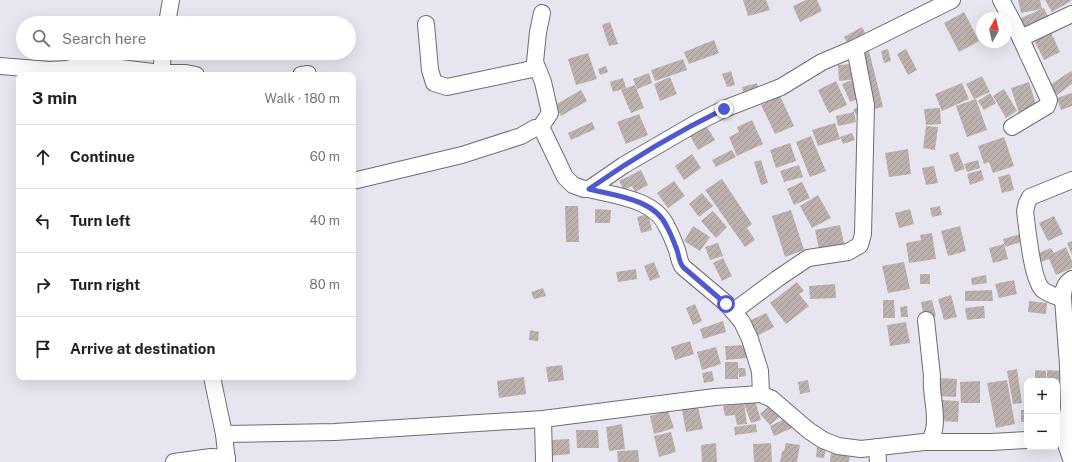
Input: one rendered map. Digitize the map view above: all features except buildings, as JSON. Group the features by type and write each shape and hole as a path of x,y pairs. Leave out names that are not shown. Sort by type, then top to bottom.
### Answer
{"street":[{"path":"168,16 171,0"},
{"path":"589,189 624,165 698,122 724,109 781,87 822,62 855,48 952,0"},
{"path":"1001,0 1021,38 1049,100 1047,106 1012,128"},
{"path":"540,128 550,113 543,82 535,62 542,12"},
{"path":"1021,38 1072,14"},
{"path":"426,24 430,70 434,83 446,87 537,68"},
{"path":"734,311 808,258 848,252 860,245 863,234 866,105 855,48"},
{"path":"162,72 163,60"},
{"path":"0,66 50,70 67,69 87,64 147,72"},
{"path":"356,180 462,155 521,136 535,128 540,128"},
{"path":"540,128 543,131 565,177 573,185 584,189 637,201 648,206 662,217 677,250 680,263 683,267 734,311 742,322 750,339 760,371 761,394"},
{"path":"1062,299 1042,289 1037,282 1032,260 1025,211 1026,203 1030,197 1072,180"},
{"path":"1072,279 1067,282 1063,289 1062,299 1070,364 1069,408 1060,438 1072,462"},
{"path":"926,320 934,411 934,429 930,442"},
{"path":"174,462 211,457 227,460 224,434 213,380"},
{"path":"224,434 335,432 543,419 715,397 761,394 772,399 802,426 823,440 838,446 861,449 878,454 930,442 1024,440"},
{"path":"543,419 544,462"}],"route":[{"path":"724,109 656,145 589,189 637,201 648,206 662,217 677,250 680,263 689,273 726,304"}]}
